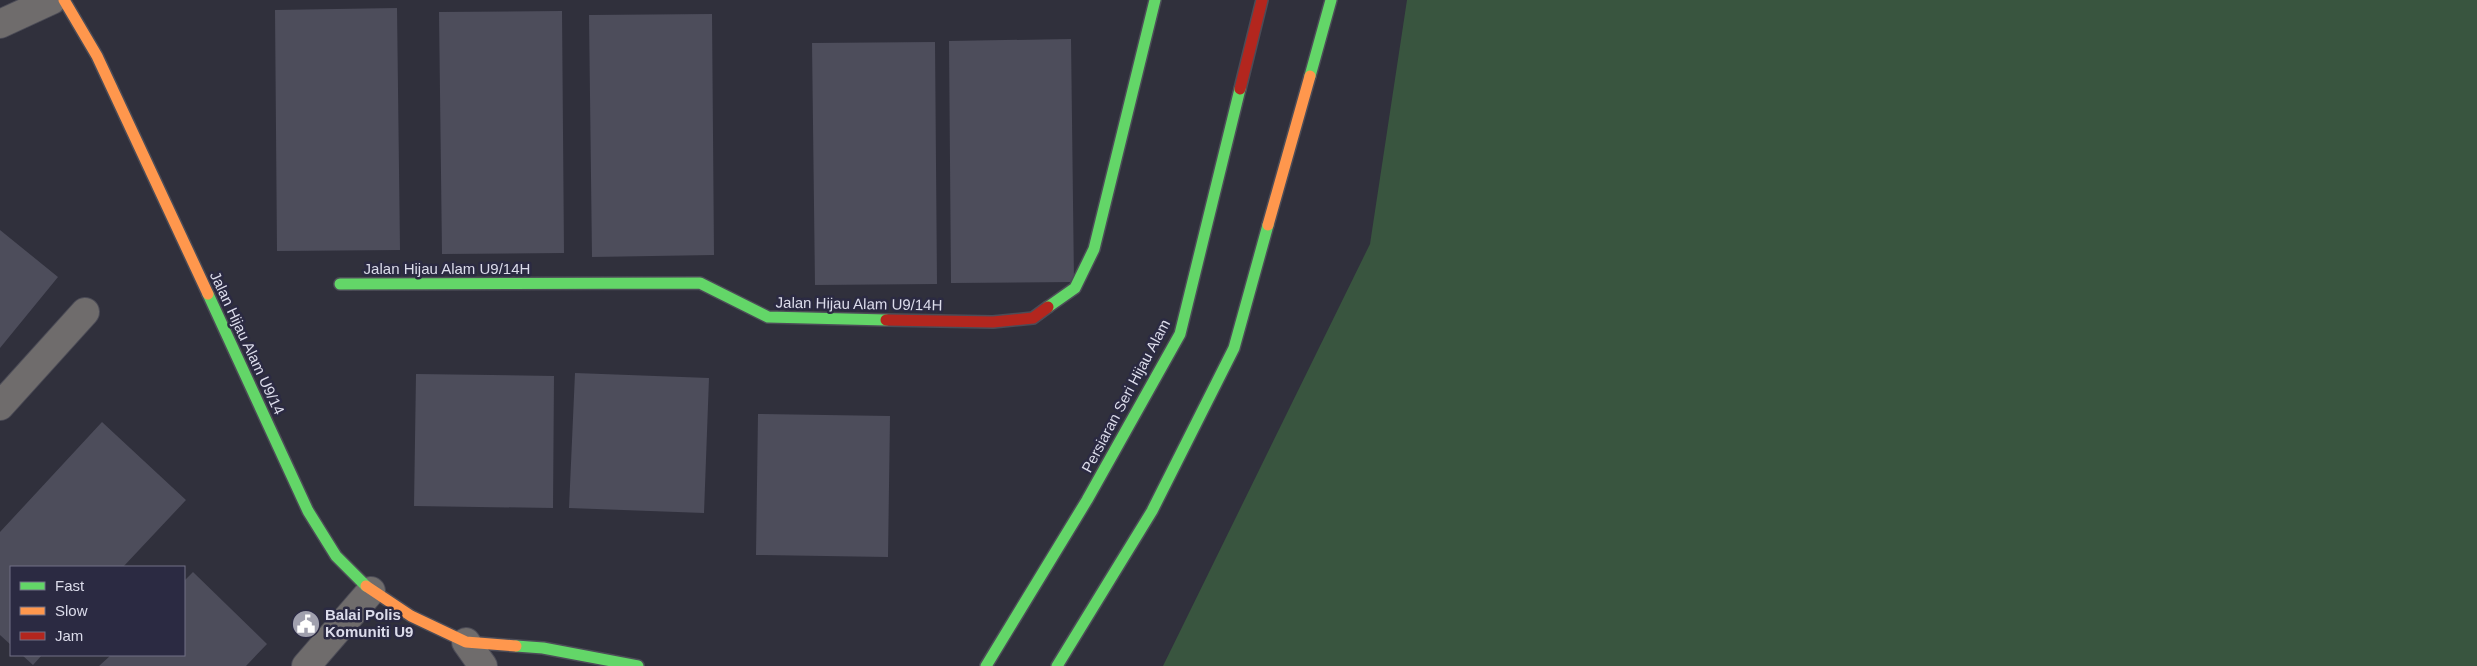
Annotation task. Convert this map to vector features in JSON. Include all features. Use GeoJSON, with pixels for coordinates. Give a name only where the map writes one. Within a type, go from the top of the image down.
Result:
{"type":"FeatureCollection","features":[{"type":"Feature","properties":{"kind":"street"},"geometry":{"type":"LineString","coordinates":[[0,24],[52,0]]}},
{"type":"Feature","properties":{"kind":"street","name":"Jalan Hijau Alam U9/14"},"geometry":{"type":"LineString","coordinates":[[64,0],[97,56],[308,510],[336,556],[370,591],[411,616],[466,642]]}},
{"type":"Feature","properties":{"kind":"street","name":"Jalan Hijau Alam U9/14H"},"geometry":{"type":"LineString","coordinates":[[340,284],[700,283],[768,317],[993,322],[1033,318],[1075,288],[1094,250],[1155,0]]}},
{"type":"Feature","properties":{"kind":"street","name":"Persiaran Seri Hijau Alam"},"geometry":{"type":"LineString","coordinates":[[986,666],[1087,500],[1180,334],[1262,0]]}},
{"type":"Feature","properties":{"kind":"street"},"geometry":{"type":"LineString","coordinates":[[1056,666],[1152,511],[1234,348],[1331,0]]}},
{"type":"Feature","properties":{"kind":"street"},"geometry":{"type":"LineString","coordinates":[[0,406],[85,312]]}},
{"type":"Feature","properties":{"kind":"street"},"geometry":{"type":"LineString","coordinates":[[306,666],[370,591]]}},
{"type":"Feature","properties":{"kind":"street"},"geometry":{"type":"LineString","coordinates":[[466,642],[483,666]]}},
{"type":"Feature","properties":{"kind":"street"},"geometry":{"type":"LineString","coordinates":[[466,642],[543,648],[638,666]]}},
{"type":"Feature","properties":{"kind":"green space"},"geometry":{"type":"Polygon","coordinates":[[[1407,0],[2477,0],[2477,666],[1163,666],[1370,244],[1407,0]]]}},
{"type":"Feature","properties":{"kind":"building"},"geometry":{"type":"Polygon","coordinates":[[[397,8],[400,250],[277,251],[275,10],[397,8]]]}},
{"type":"Feature","properties":{"kind":"building"},"geometry":{"type":"Polygon","coordinates":[[[562,11],[564,253],[442,254],[439,12],[562,11]]]}},
{"type":"Feature","properties":{"kind":"building"},"geometry":{"type":"Polygon","coordinates":[[[712,14],[714,255],[592,257],[589,15],[712,14]]]}},
{"type":"Feature","properties":{"kind":"building"},"geometry":{"type":"Polygon","coordinates":[[[1071,39],[1074,282],[951,283],[949,41],[1071,39]]]}},
{"type":"Feature","properties":{"kind":"building"},"geometry":{"type":"Polygon","coordinates":[[[935,42],[937,284],[815,285],[812,43],[935,42]]]}},
{"type":"Feature","properties":{"kind":"building"},"geometry":{"type":"Polygon","coordinates":[[[0,230],[58,277],[0,348],[0,230]]]}},
{"type":"Feature","properties":{"kind":"building"},"geometry":{"type":"Polygon","coordinates":[[[575,373],[709,378],[704,513],[569,508],[575,373]]]}},
{"type":"Feature","properties":{"kind":"building"},"geometry":{"type":"Polygon","coordinates":[[[416,374],[554,376],[553,508],[414,506],[416,374]]]}},
{"type":"Feature","properties":{"kind":"building"},"geometry":{"type":"Polygon","coordinates":[[[758,414],[890,416],[888,557],[756,555],[758,414]]]}},
{"type":"Feature","properties":{"kind":"building"},"geometry":{"type":"Polygon","coordinates":[[[102,422],[186,500],[124,566],[10,566],[10,644],[0,635],[0,532],[102,422]]]}},
{"type":"Feature","properties":{"kind":"building"},"geometry":{"type":"Polygon","coordinates":[[[193,572],[267,644],[246,666],[99,666],[110,656],[185,656],[185,580],[193,572]]]}},
{"type":"Feature","properties":{"kind":"building"},"geometry":{"type":"Polygon","coordinates":[[[23,656],[41,656],[33,665],[23,656]]]}},
{"type":"Feature","properties":{"kind":"traffic: fast"},"geometry":{"type":"LineString","coordinates":[[1048,307],[1075,288],[1094,249],[1155,0]]}},
{"type":"Feature","properties":{"kind":"traffic: fast"},"geometry":{"type":"LineString","coordinates":[[1310,76],[1331,0]]}},
{"type":"Feature","properties":{"kind":"traffic: fast"},"geometry":{"type":"LineString","coordinates":[[986,666],[1087,500],[1180,334],[1240,89]]}},
{"type":"Feature","properties":{"kind":"traffic: fast"},"geometry":{"type":"LineString","coordinates":[[1057,666],[1152,511],[1234,348],[1268,225]]}},
{"type":"Feature","properties":{"kind":"traffic: fast"},"geometry":{"type":"LineString","coordinates":[[340,284],[700,283],[768,317],[886,320]]}},
{"type":"Feature","properties":{"kind":"traffic: fast"},"geometry":{"type":"LineString","coordinates":[[208,294],[308,511],[336,556],[366,586]]}},
{"type":"Feature","properties":{"kind":"traffic: fast"},"geometry":{"type":"LineString","coordinates":[[516,646],[543,648],[638,666]]}},
{"type":"Feature","properties":{"kind":"traffic: slow"},"geometry":{"type":"LineString","coordinates":[[64,0],[97,56],[208,294]]}},
{"type":"Feature","properties":{"kind":"traffic: slow"},"geometry":{"type":"LineString","coordinates":[[1268,225],[1310,76]]}},
{"type":"Feature","properties":{"kind":"traffic: slow"},"geometry":{"type":"LineString","coordinates":[[366,586],[411,616],[466,642],[516,646]]}},
{"type":"Feature","properties":{"kind":"traffic: jam"},"geometry":{"type":"LineString","coordinates":[[1240,89],[1262,0]]}},
{"type":"Feature","properties":{"kind":"traffic: jam"},"geometry":{"type":"LineString","coordinates":[[886,320],[993,322],[1033,318],[1048,307]]}},
{"type":"Feature","properties":{"kind":"place","name":"Balai Polis Komuniti U9"},"geometry":{"type":"Point","coordinates":[306,624]}}]}
